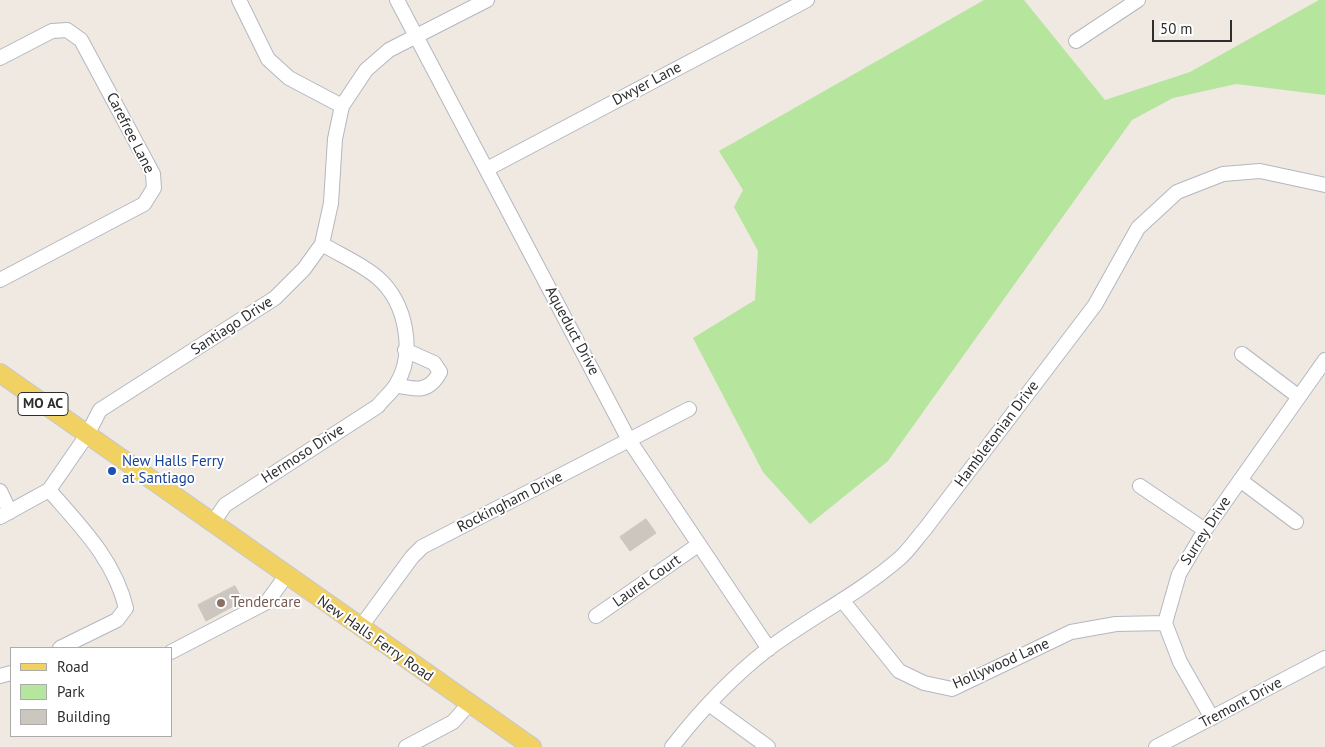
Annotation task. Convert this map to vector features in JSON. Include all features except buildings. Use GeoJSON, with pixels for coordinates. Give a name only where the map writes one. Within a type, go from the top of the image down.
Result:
{"type":"FeatureCollection","features":[{"type":"Feature","properties":{"kind":"main road","name":"New Halls Ferry Road"},"geometry":{"type":"LineString","coordinates":[[0,373],[212,524],[532,747]]}},
{"type":"Feature","properties":{"kind":"street"},"geometry":{"type":"LineString","coordinates":[[239,0],[268,59],[289,78],[342,106]]}},
{"type":"Feature","properties":{"kind":"street","name":"Aqueduct Drive"},"geometry":{"type":"LineString","coordinates":[[397,0],[629,440],[769,649]]}},
{"type":"Feature","properties":{"kind":"street","name":"Santiago Drive"},"geometry":{"type":"LineString","coordinates":[[0,491],[5,515],[49,490],[87,435],[100,410],[276,298],[304,269],[322,244],[331,203],[335,139],[342,106],[366,70],[389,50],[487,0]]}},
{"type":"Feature","properties":{"kind":"street","name":"Dwyer Lane"},"geometry":{"type":"LineString","coordinates":[[487,169],[807,0]]}},
{"type":"Feature","properties":{"kind":"street"},"geometry":{"type":"LineString","coordinates":[[1076,41],[1133,1]]}},
{"type":"Feature","properties":{"kind":"street","name":"Carefree Lane"},"geometry":{"type":"LineString","coordinates":[[0,58],[52,31],[67,30],[81,40],[152,174],[154,188],[144,204],[0,280]]}},
{"type":"Feature","properties":{"kind":"street","name":"Hambletonian Drive"},"geometry":{"type":"LineString","coordinates":[[672,747],[739,673],[769,649],[842,600],[901,557],[925,529],[1095,305],[1138,228],[1176,192],[1223,174],[1260,171],[1325,185]]}},
{"type":"Feature","properties":{"kind":"street","name":"Hermoso Drive"},"geometry":{"type":"LineString","coordinates":[[212,524],[225,505],[378,406],[396,385],[404,364],[406,338],[400,310],[390,291],[378,278],[322,244]]}},
{"type":"Feature","properties":{"kind":"street"},"geometry":{"type":"LineString","coordinates":[[396,385],[414,389],[424,388],[434,384],[440,372],[434,363],[405,350]]}},
{"type":"Feature","properties":{"kind":"street"},"geometry":{"type":"LineString","coordinates":[[1242,354],[1299,397]]}},
{"type":"Feature","properties":{"kind":"street","name":"Surrey Drive"},"geometry":{"type":"LineString","coordinates":[[1165,623],[1179,574],[1205,530],[1325,360]]}},
{"type":"Feature","properties":{"kind":"street","name":"Rockingham Drive"},"geometry":{"type":"LineString","coordinates":[[360,628],[412,557],[422,547],[689,408]]}},
{"type":"Feature","properties":{"kind":"street"},"geometry":{"type":"LineString","coordinates":[[1240,480],[1296,522]]}},
{"type":"Feature","properties":{"kind":"street"},"geometry":{"type":"LineString","coordinates":[[1140,486],[1205,530]]}},
{"type":"Feature","properties":{"kind":"street"},"geometry":{"type":"LineString","coordinates":[[49,490],[104,554],[122,594],[126,608],[116,620],[62,647]]}},
{"type":"Feature","properties":{"kind":"street","name":"Laurel Court"},"geometry":{"type":"LineString","coordinates":[[596,616],[698,545]]}},
{"type":"Feature","properties":{"kind":"street"},"geometry":{"type":"LineString","coordinates":[[172,651],[267,602],[286,576]]}},
{"type":"Feature","properties":{"kind":"street","name":"Hollywood Lane"},"geometry":{"type":"LineString","coordinates":[[842,600],[899,671],[924,684],[952,689],[1071,632],[1116,624],[1165,623]]}},
{"type":"Feature","properties":{"kind":"street"},"geometry":{"type":"LineString","coordinates":[[1165,623],[1180,662],[1212,718]]}},
{"type":"Feature","properties":{"kind":"street","name":"Tremont Drive"},"geometry":{"type":"LineString","coordinates":[[1156,747],[1325,658]]}},
{"type":"Feature","properties":{"kind":"street"},"geometry":{"type":"LineString","coordinates":[[406,747],[452,722],[469,704]]}},
{"type":"Feature","properties":{"kind":"street"},"geometry":{"type":"LineString","coordinates":[[709,704],[768,747]]}},
{"type":"Feature","properties":{"kind":"green space"},"geometry":{"type":"Polygon","coordinates":[[[984,0],[1024,0],[1105,100],[1190,72],[1319,0],[1325,0],[1325,95],[1236,84],[1173,98],[1132,120],[888,461],[810,524],[763,472],[693,338],[755,300],[758,251],[734,207],[743,190],[719,151],[984,0]]]}},
{"type":"Feature","properties":{"kind":"place","name":"New Halls Ferry at Santiago"},"geometry":{"type":"Point","coordinates":[112,471]}},
{"type":"Feature","properties":{"kind":"place","name":"Tendercare"},"geometry":{"type":"Point","coordinates":[221,603]}}]}
